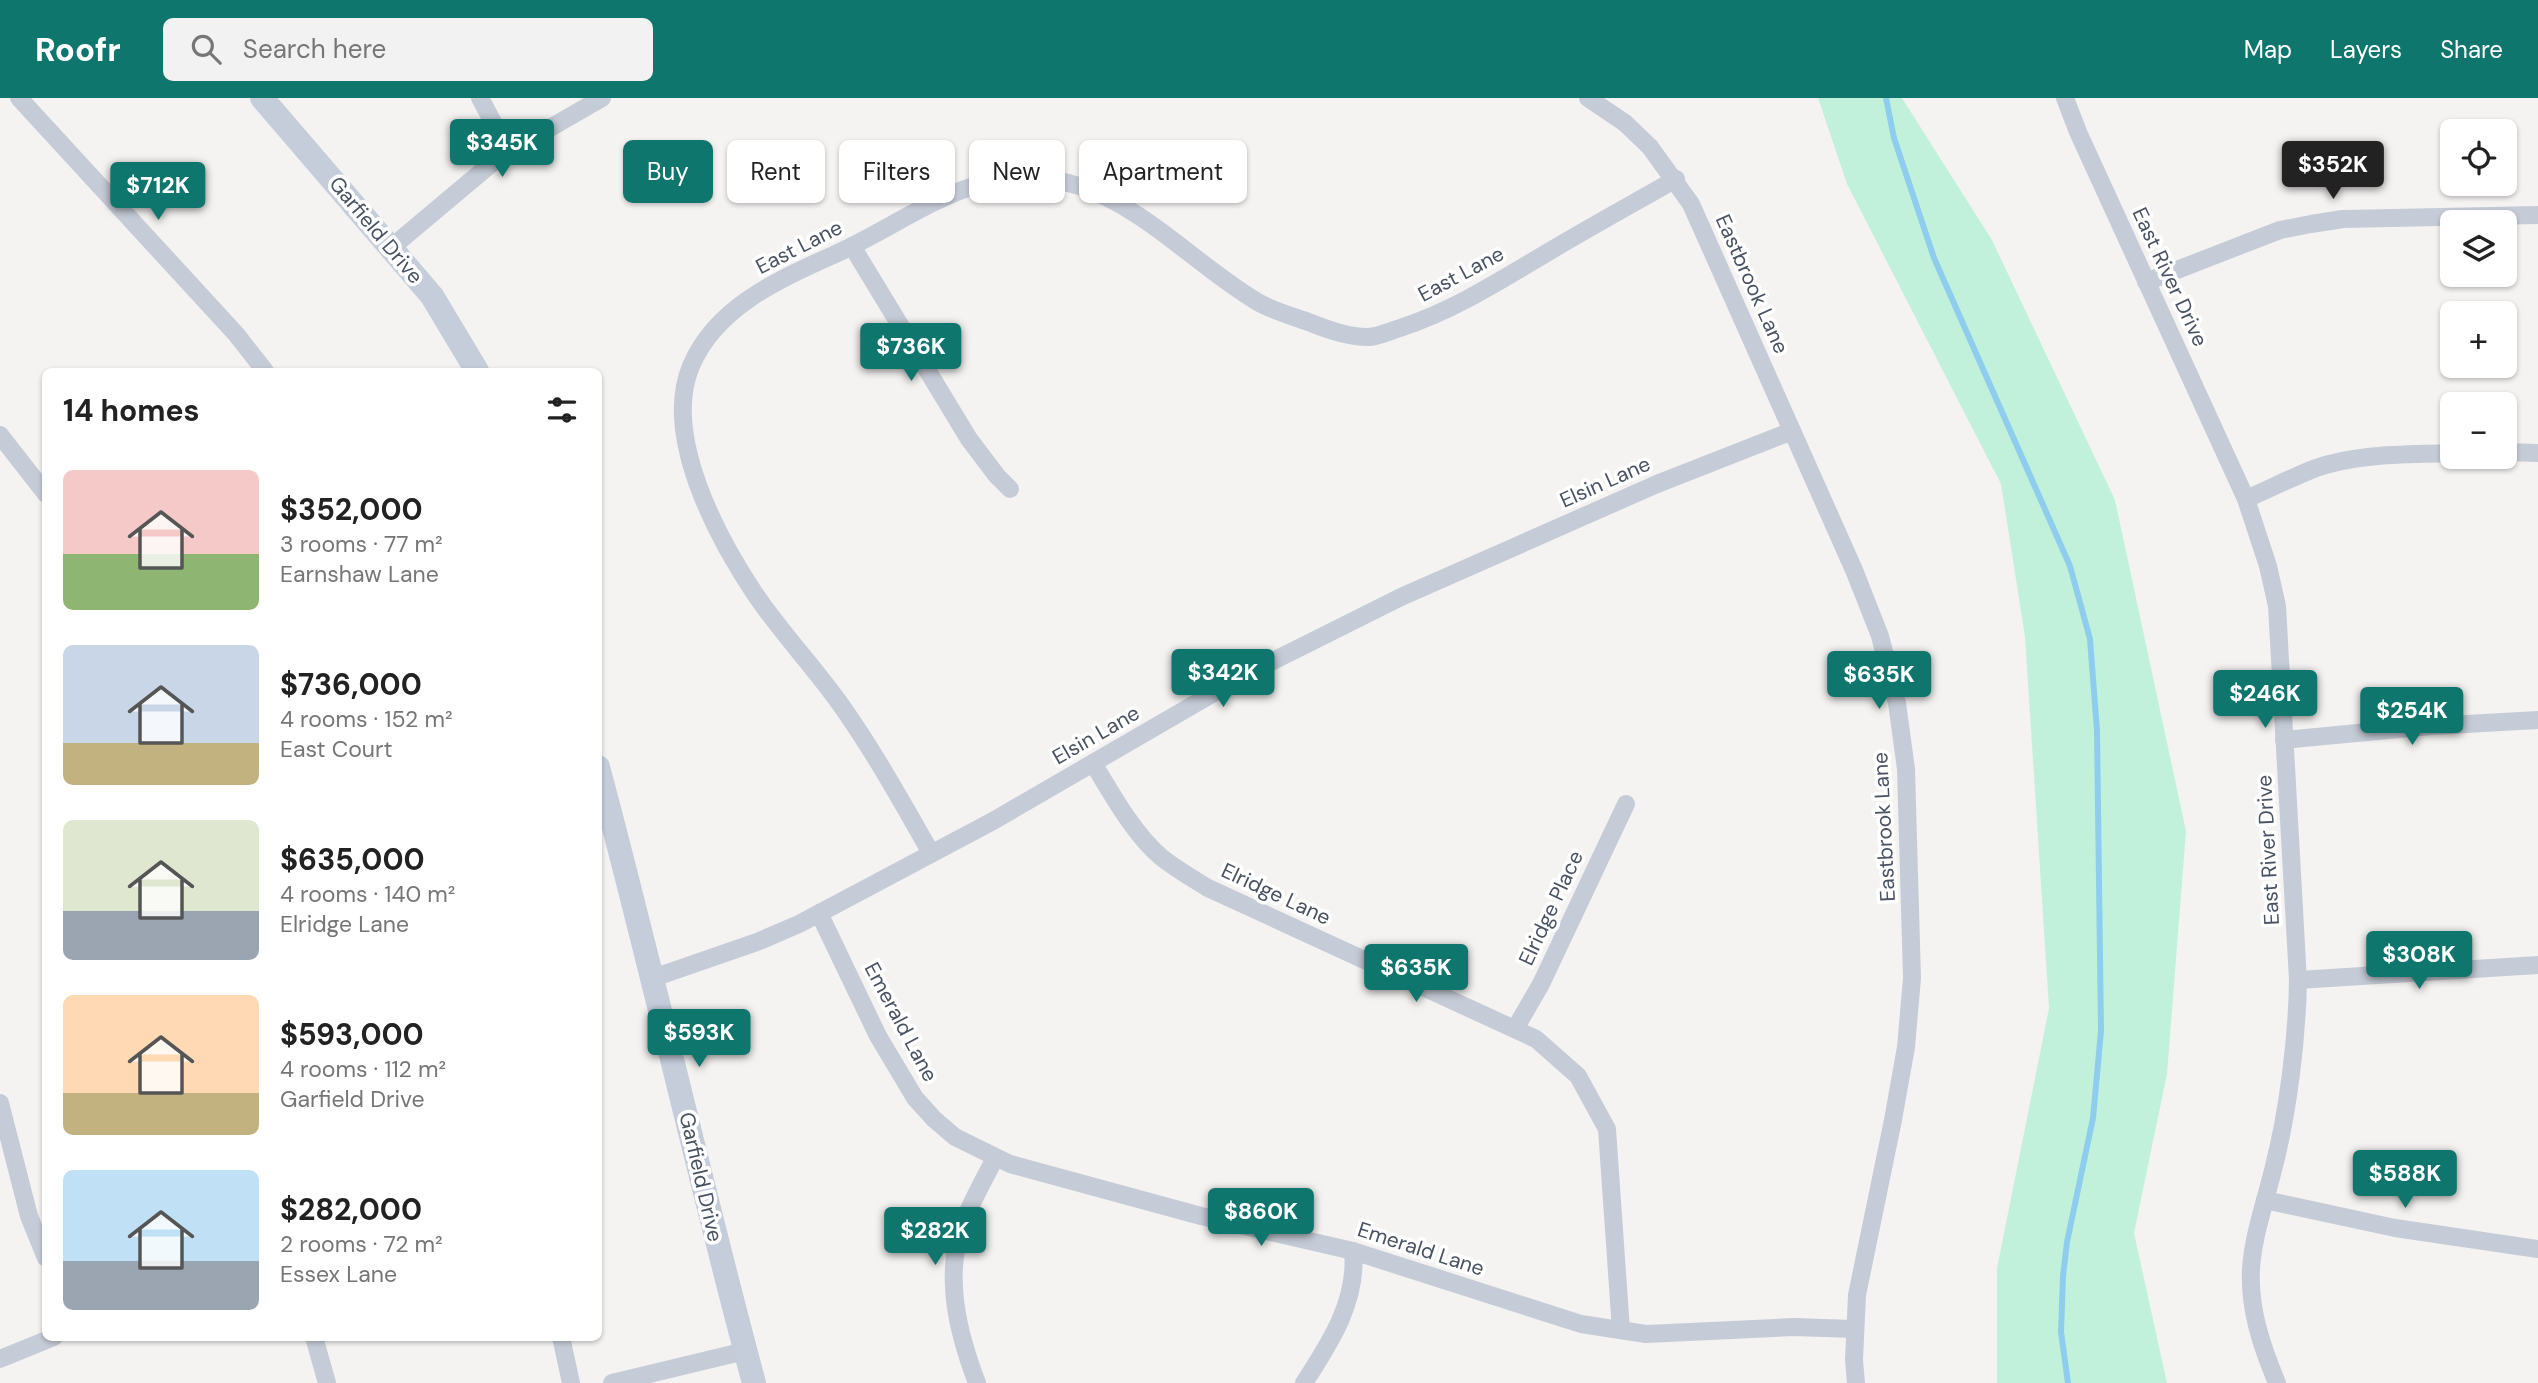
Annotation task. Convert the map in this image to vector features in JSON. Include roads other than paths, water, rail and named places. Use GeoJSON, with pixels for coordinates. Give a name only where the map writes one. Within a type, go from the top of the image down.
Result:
{"type":"FeatureCollection","features":[{"type":"Feature","properties":{"kind":"street"},"geometry":{"type":"LineString","coordinates":[[19,98],[236,334],[263,368]]}},
{"type":"Feature","properties":{"kind":"street","name":"Garfield Drive"},"geometry":{"type":"LineString","coordinates":[[262,98],[432,296],[475,368]]}},
{"type":"Feature","properties":{"kind":"street"},"geometry":{"type":"LineString","coordinates":[[480,98],[509,152]]}},
{"type":"Feature","properties":{"kind":"street"},"geometry":{"type":"LineString","coordinates":[[392,247],[450,195],[509,152],[602,98]]}},
{"type":"Feature","properties":{"kind":"street","name":"East River Drive"},"geometry":{"type":"LineString","coordinates":[[2065,98],[2246,499],[2269,566],[2277,606],[2298,980],[2298,1025],[2274,1168],[2254,1242],[2251,1271],[2258,1336],[2277,1383]]}},
{"type":"Feature","properties":{"kind":"street","name":"Eastbrook Lane"},"geometry":{"type":"LineString","coordinates":[[1593,99],[1625,122],[1650,147],[1676,179],[1707,236],[1854,570],[1880,636],[1897,702],[1906,769],[1912,965],[1910,1012],[1893,1120],[1862,1261],[1854,1329],[1856,1383]]}},
{"type":"Feature","properties":{"kind":"street","name":"East Lane"},"geometry":{"type":"LineString","coordinates":[[931,853],[877,759],[843,708],[776,623],[736,564],[694,474],[685,447],[683,393],[690,367],[702,345],[720,322],[765,288],[975,183],[1020,177],[1057,182],[1101,195],[1126,208],[1258,303],[1337,333],[1370,337],[1446,312],[1676,179]]}},
{"type":"Feature","properties":{"kind":"street"},"geometry":{"type":"LineString","coordinates":[[2146,282],[2280,230],[2311,224],[2343,219],[2538,215]]}},
{"type":"Feature","properties":{"kind":"street"},"geometry":{"type":"LineString","coordinates":[[852,246],[969,439],[1010,489]]}},
{"type":"Feature","properties":{"kind":"street","name":"Elsin Lane"},"geometry":{"type":"LineString","coordinates":[[653,978],[757,942],[819,913],[993,821],[1273,659],[1401,597],[1657,484],[1792,430]]}},
{"type":"Feature","properties":{"kind":"street"},"geometry":{"type":"LineString","coordinates":[[0,435],[42,489]]}},
{"type":"Feature","properties":{"kind":"street"},"geometry":{"type":"LineString","coordinates":[[2517,452],[2538,453]]}},
{"type":"Feature","properties":{"kind":"street"},"geometry":{"type":"LineString","coordinates":[[2246,499],[2316,469],[2340,462],[2393,454],[2440,453]]}},
{"type":"Feature","properties":{"kind":"street"},"geometry":{"type":"LineString","coordinates":[[2284,740],[2431,726],[2538,720]]}},
{"type":"Feature","properties":{"kind":"street","name":"Elridge Lane"},"geometry":{"type":"LineString","coordinates":[[1093,763],[1135,826],[1159,855],[1181,871],[1208,888],[1536,1039],[1578,1076],[1606,1129],[1621,1330]]}},
{"type":"Feature","properties":{"kind":"street","name":"Garfield Drive"},"geometry":{"type":"LineString","coordinates":[[602,782],[754,1383]]}},
{"type":"Feature","properties":{"kind":"street","name":"Elridge Place"},"geometry":{"type":"LineString","coordinates":[[1515,1029],[1541,984],[1626,804]]}},
{"type":"Feature","properties":{"kind":"street","name":"Emerald Lane"},"geometry":{"type":"LineString","coordinates":[[819,913],[878,1036],[915,1098],[934,1119],[956,1137],[995,1158],[1041,1174],[1074,1180],[1201,1216],[1353,1251],[1581,1324],[1646,1334],[1794,1327],[1854,1329]]}},
{"type":"Feature","properties":{"kind":"street"},"geometry":{"type":"LineString","coordinates":[[2298,980],[2538,965]]}},
{"type":"Feature","properties":{"kind":"street"},"geometry":{"type":"LineString","coordinates":[[0,1103],[29,1216],[42,1248]]}},
{"type":"Feature","properties":{"kind":"street"},"geometry":{"type":"LineString","coordinates":[[977,1383],[959,1331],[954,1274],[962,1227],[995,1158]]}},
{"type":"Feature","properties":{"kind":"street"},"geometry":{"type":"LineString","coordinates":[[2265,1200],[2395,1228],[2538,1249]]}},
{"type":"Feature","properties":{"kind":"street"},"geometry":{"type":"LineString","coordinates":[[1304,1383],[1328,1346],[1349,1301],[1355,1270],[1353,1251]]}},
{"type":"Feature","properties":{"kind":"street"},"geometry":{"type":"LineString","coordinates":[[0,1359],[44,1341]]}},
{"type":"Feature","properties":{"kind":"street"},"geometry":{"type":"LineString","coordinates":[[315,1341],[327,1383]]}},
{"type":"Feature","properties":{"kind":"street"},"geometry":{"type":"LineString","coordinates":[[562,1341],[571,1383]]}},
{"type":"Feature","properties":{"kind":"street"},"geometry":{"type":"LineString","coordinates":[[612,1383],[745,1352]]}},
{"type":"Feature","properties":{"kind":"waterway"},"geometry":{"type":"LineString","coordinates":[[1886,98],[1894,138],[1934,258],[2070,566],[2090,639],[2097,731],[2101,1031],[2093,1118],[2067,1242],[2063,1276],[2061,1332],[2068,1383]]}}]}
